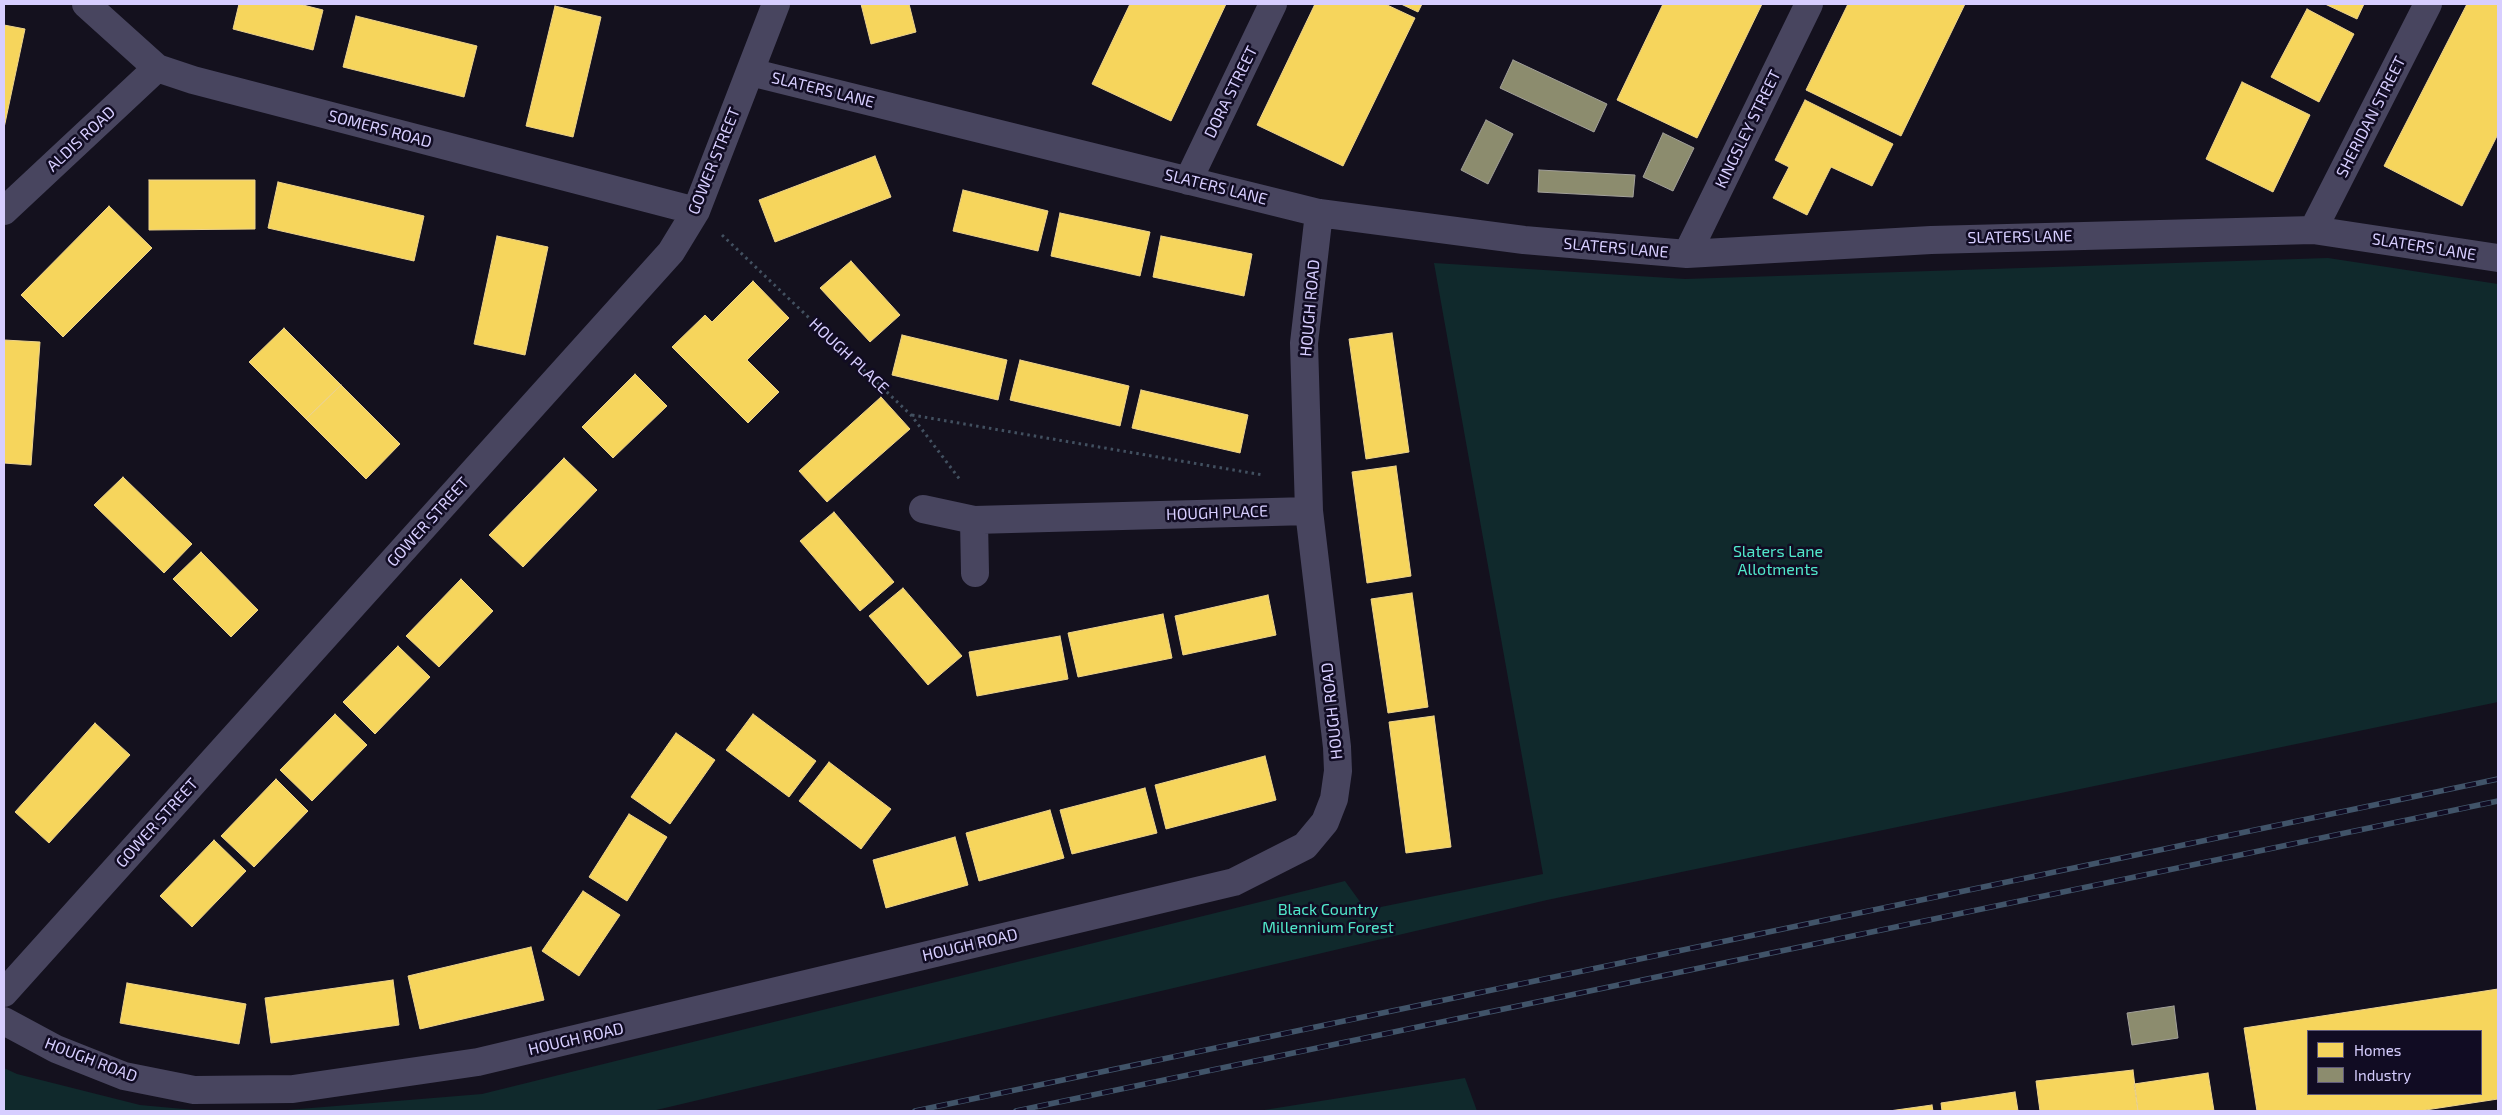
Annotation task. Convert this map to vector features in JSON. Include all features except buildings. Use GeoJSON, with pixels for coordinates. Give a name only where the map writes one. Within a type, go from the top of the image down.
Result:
{"type":"FeatureCollection","features":[{"type":"Feature","properties":{"kind":"street","name":"SOMERS ROAD"},"geometry":{"type":"LineString","coordinates":[[86,4],[157,68],[193,80],[696,211]]}},
{"type":"Feature","properties":{"kind":"street","name":"GOWER STREET"},"geometry":{"type":"LineString","coordinates":[[4,993],[671,252],[696,211],[776,4]]}},
{"type":"Feature","properties":{"kind":"street","name":"DORA STREET"},"geometry":{"type":"LineString","coordinates":[[1188,180],[1273,4]]}},
{"type":"Feature","properties":{"kind":"street","name":"KINGSLEY STREET"},"geometry":{"type":"LineString","coordinates":[[1687,254],[1809,4]]}},
{"type":"Feature","properties":{"kind":"street","name":"SHERIDAN STREET"},"geometry":{"type":"LineString","coordinates":[[2313,230],[2428,4]]}},
{"type":"Feature","properties":{"kind":"street","name":"ALDIS ROAD"},"geometry":{"type":"LineString","coordinates":[[4,211],[157,68]]}},
{"type":"Feature","properties":{"kind":"street","name":"SLATERS LANE"},"geometry":{"type":"LineString","coordinates":[[750,72],[1319,213],[1524,240],[1687,254],[1931,240],[2313,230],[2498,258]]}},
{"type":"Feature","properties":{"kind":"street","name":"HOUGH ROAD"},"geometry":{"type":"LineString","coordinates":[[4,1022],[56,1049],[124,1076],[194,1090],[293,1089],[478,1062],[1234,882],[1305,846],[1325,822],[1334,799],[1338,771],[1337,747],[1309,511],[1308,483],[1304,343],[1319,213]]}},
{"type":"Feature","properties":{"kind":"street","name":"HOUGH PLACE"},"geometry":{"type":"LineString","coordinates":[[923,509],[974,520],[1309,511]]}},
{"type":"Feature","properties":{"kind":"street"},"geometry":{"type":"LineString","coordinates":[[974,520],[975,573]]}},
{"type":"Feature","properties":{"kind":"path","name":"HOUGH PLACE"},"geometry":{"type":"LineString","coordinates":[[696,211],[911,415],[961,480],[974,520]]}},
{"type":"Feature","properties":{"kind":"path"},"geometry":{"type":"LineString","coordinates":[[911,415],[1308,483]]}},
{"type":"Feature","properties":{"kind":"green space","name":"Slaters Lane Allotments"},"geometry":{"type":"Polygon","coordinates":[[[2328,258],[2498,284],[2498,702],[1547,900],[652,1111],[275,1111],[482,1094],[1345,881],[1366,910],[1543,874],[1434,263],[1685,279],[2328,258]]]}},
{"type":"Feature","properties":{"kind":"green space"},"geometry":{"type":"Polygon","coordinates":[[[4,1068],[17,1074],[140,1105],[205,1111],[4,1111],[4,1068]]]}},
{"type":"Feature","properties":{"kind":"green space"},"geometry":{"type":"Polygon","coordinates":[[[1465,1078],[1477,1111],[1258,1111],[1465,1078]]]}},
{"type":"Feature","properties":{"kind":"railway"},"geometry":{"type":"LineString","coordinates":[[915,1111],[2498,779]]}},
{"type":"Feature","properties":{"kind":"railway"},"geometry":{"type":"LineString","coordinates":[[1016,1111],[2498,801]]}},
{"type":"Feature","properties":{"kind":"park label","name":"Black Country Millennium Forest"},"geometry":{"type":"Point","coordinates":[1328,919]}}]}
